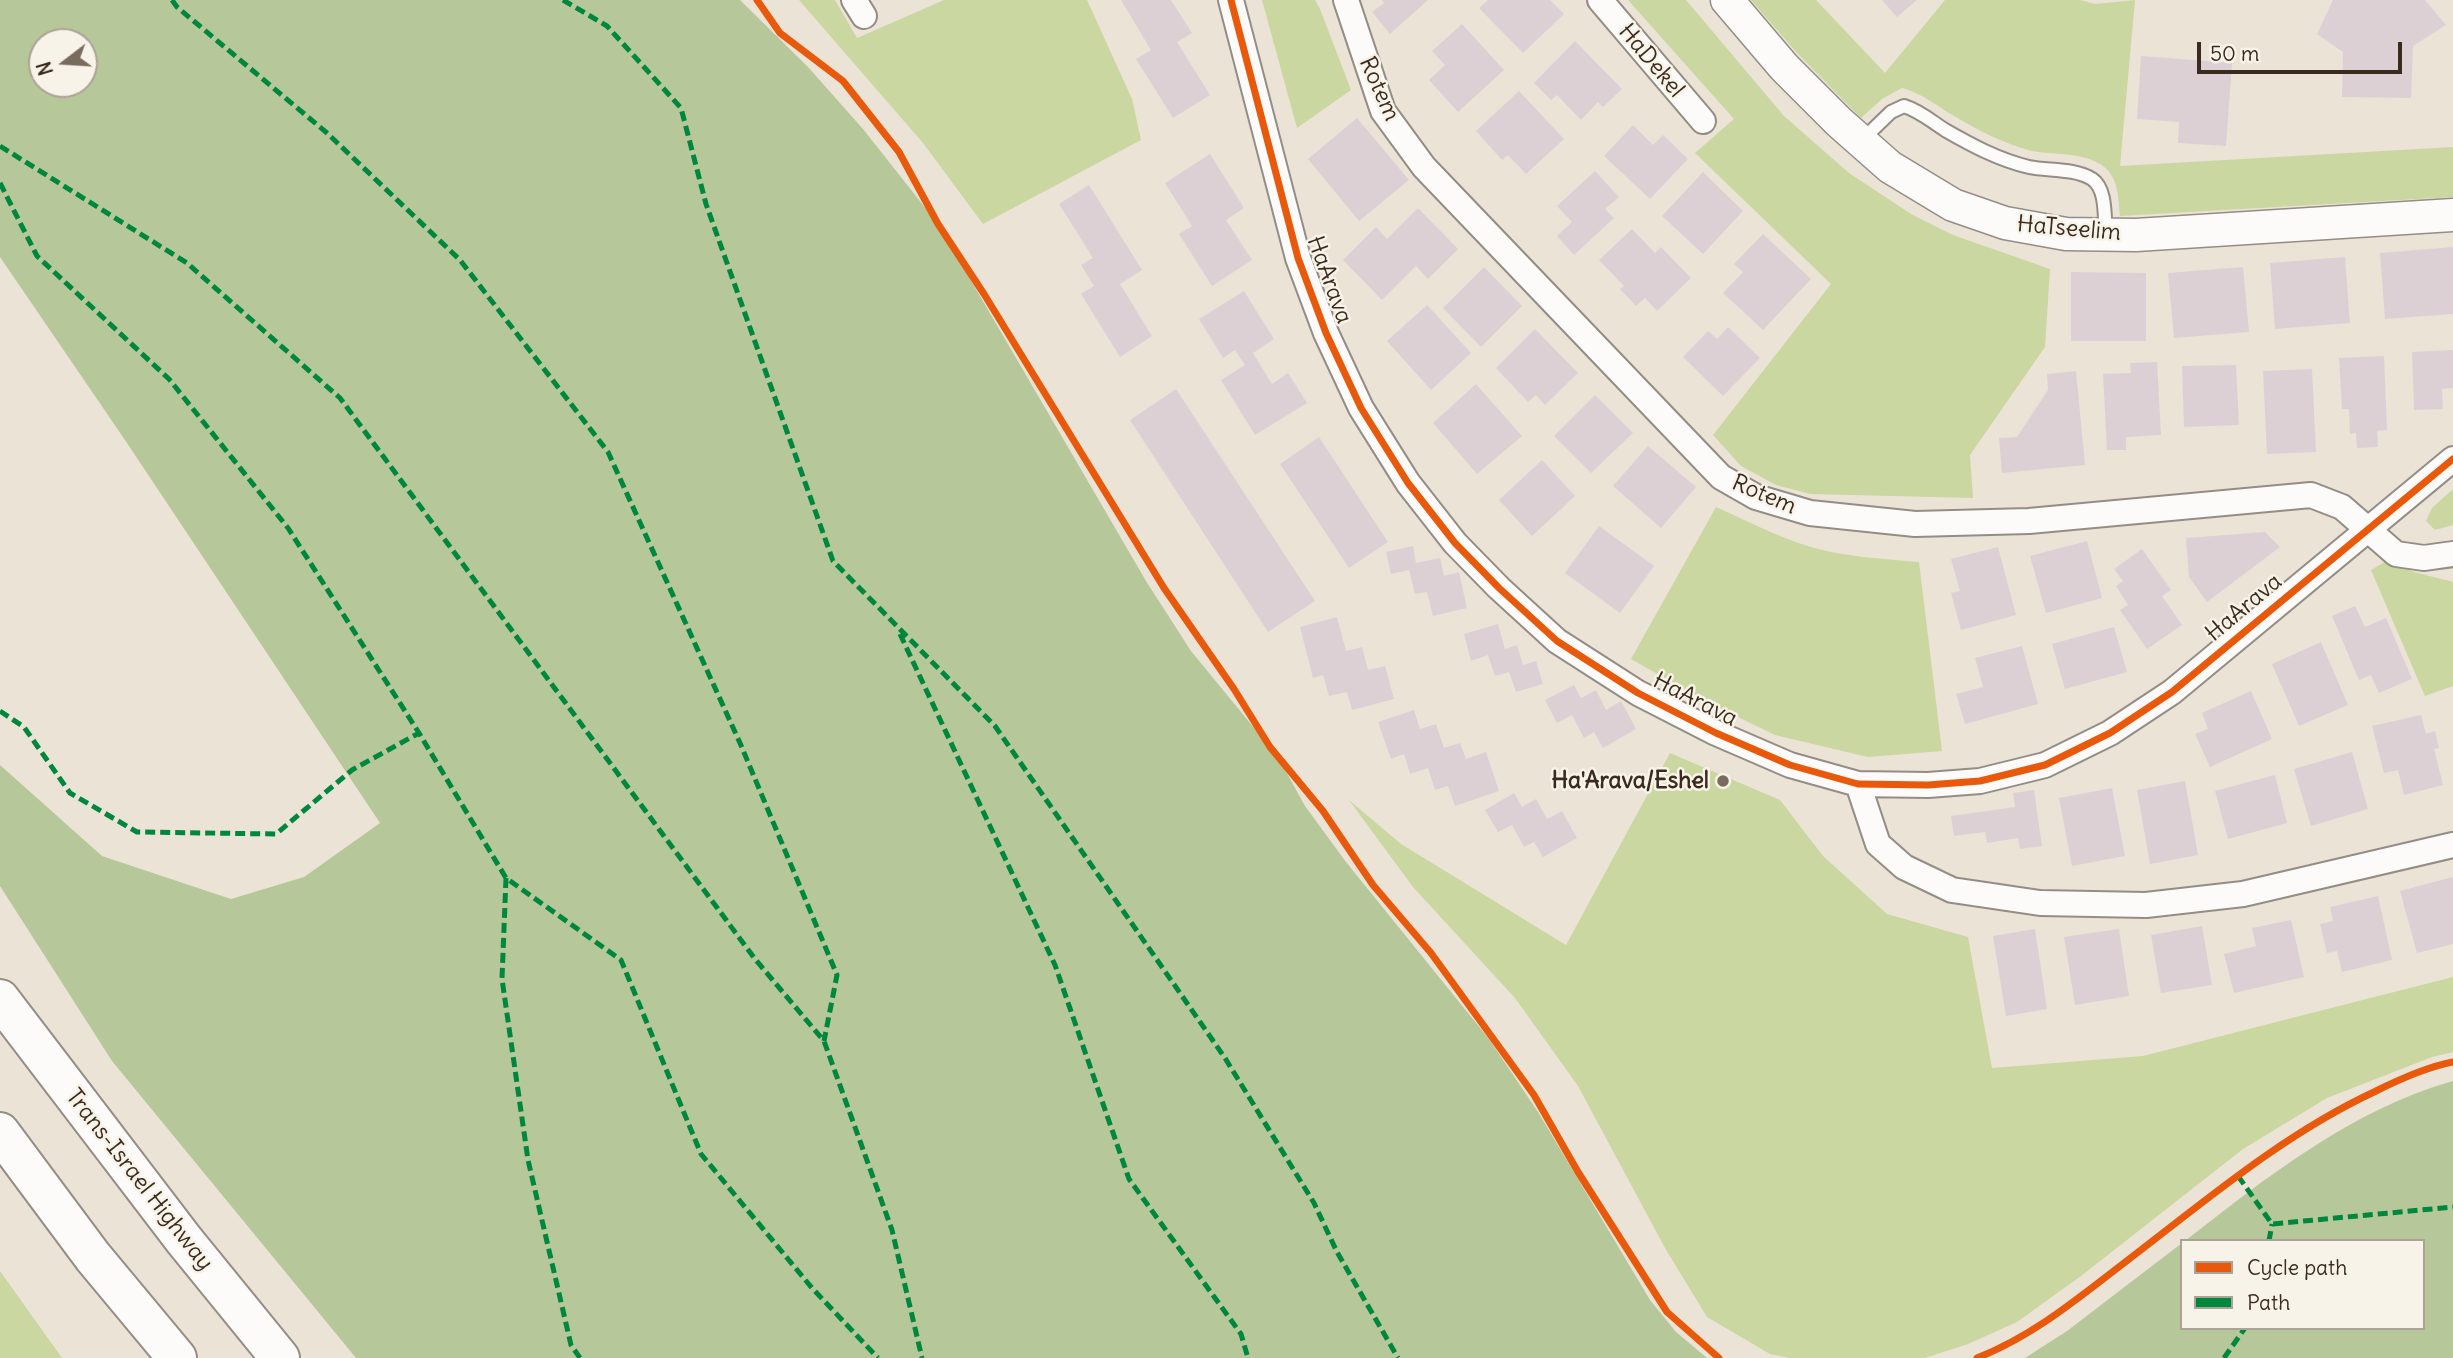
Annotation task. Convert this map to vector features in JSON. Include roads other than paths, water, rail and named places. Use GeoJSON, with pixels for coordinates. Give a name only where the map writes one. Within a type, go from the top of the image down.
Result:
{"type":"FeatureCollection","features":[{"type":"Feature","properties":{"kind":"highway","name":"Trans-Israel Highway"},"geometry":{"type":"LineString","coordinates":[[0,999],[184,1240],[280,1358]]}},
{"type":"Feature","properties":{"kind":"highway"},"geometry":{"type":"LineString","coordinates":[[0,1132],[93,1257],[177,1358]]}},
{"type":"Feature","properties":{"kind":"street","name":"HaArava"},"geometry":{"type":"LineString","coordinates":[[1231,0],[1298,258],[1326,333],[1361,408],[1408,483],[1455,543],[1557,641],[1638,693],[1716,733],[1790,765],[1858,784],[1928,785],[1980,781],[2045,765],[2099,739],[2172,692],[2453,459]]}},
{"type":"Feature","properties":{"kind":"street","name":"Rotem"},"geometry":{"type":"LineString","coordinates":[[1346,0],[1383,111],[1424,167],[1721,477],[1756,497],[1810,513],[1915,524],[2029,521],[2311,495],[2342,508],[2396,554],[2424,558],[2453,554]]}},
{"type":"Feature","properties":{"kind":"street","name":"HaDekel"},"geometry":{"type":"LineString","coordinates":[[1600,0],[1703,121]]}},
{"type":"Feature","properties":{"kind":"street","name":"HaTseelim"},"geometry":{"type":"LineString","coordinates":[[1727,0],[1784,67],[1890,167],[1953,205],[2005,223],[2066,234],[2136,235],[2453,215]]}},
{"type":"Feature","properties":{"kind":"street"},"geometry":{"type":"LineString","coordinates":[[1858,784],[1878,844],[1904,867],[1952,890],[2040,903],[2146,905],[2243,894],[2453,845]]}},
{"type":"Feature","properties":{"kind":"lane"},"geometry":{"type":"LineString","coordinates":[[1861,141],[1891,112],[1904,106],[1918,111],[1943,129],[1984,151],[2028,166],[2091,178],[2101,188],[2106,234]]}},
{"type":"Feature","properties":{"kind":"place","name":"Ha'Arava/Eshel"},"geometry":{"type":"Point","coordinates":[1723,781]}}]}
